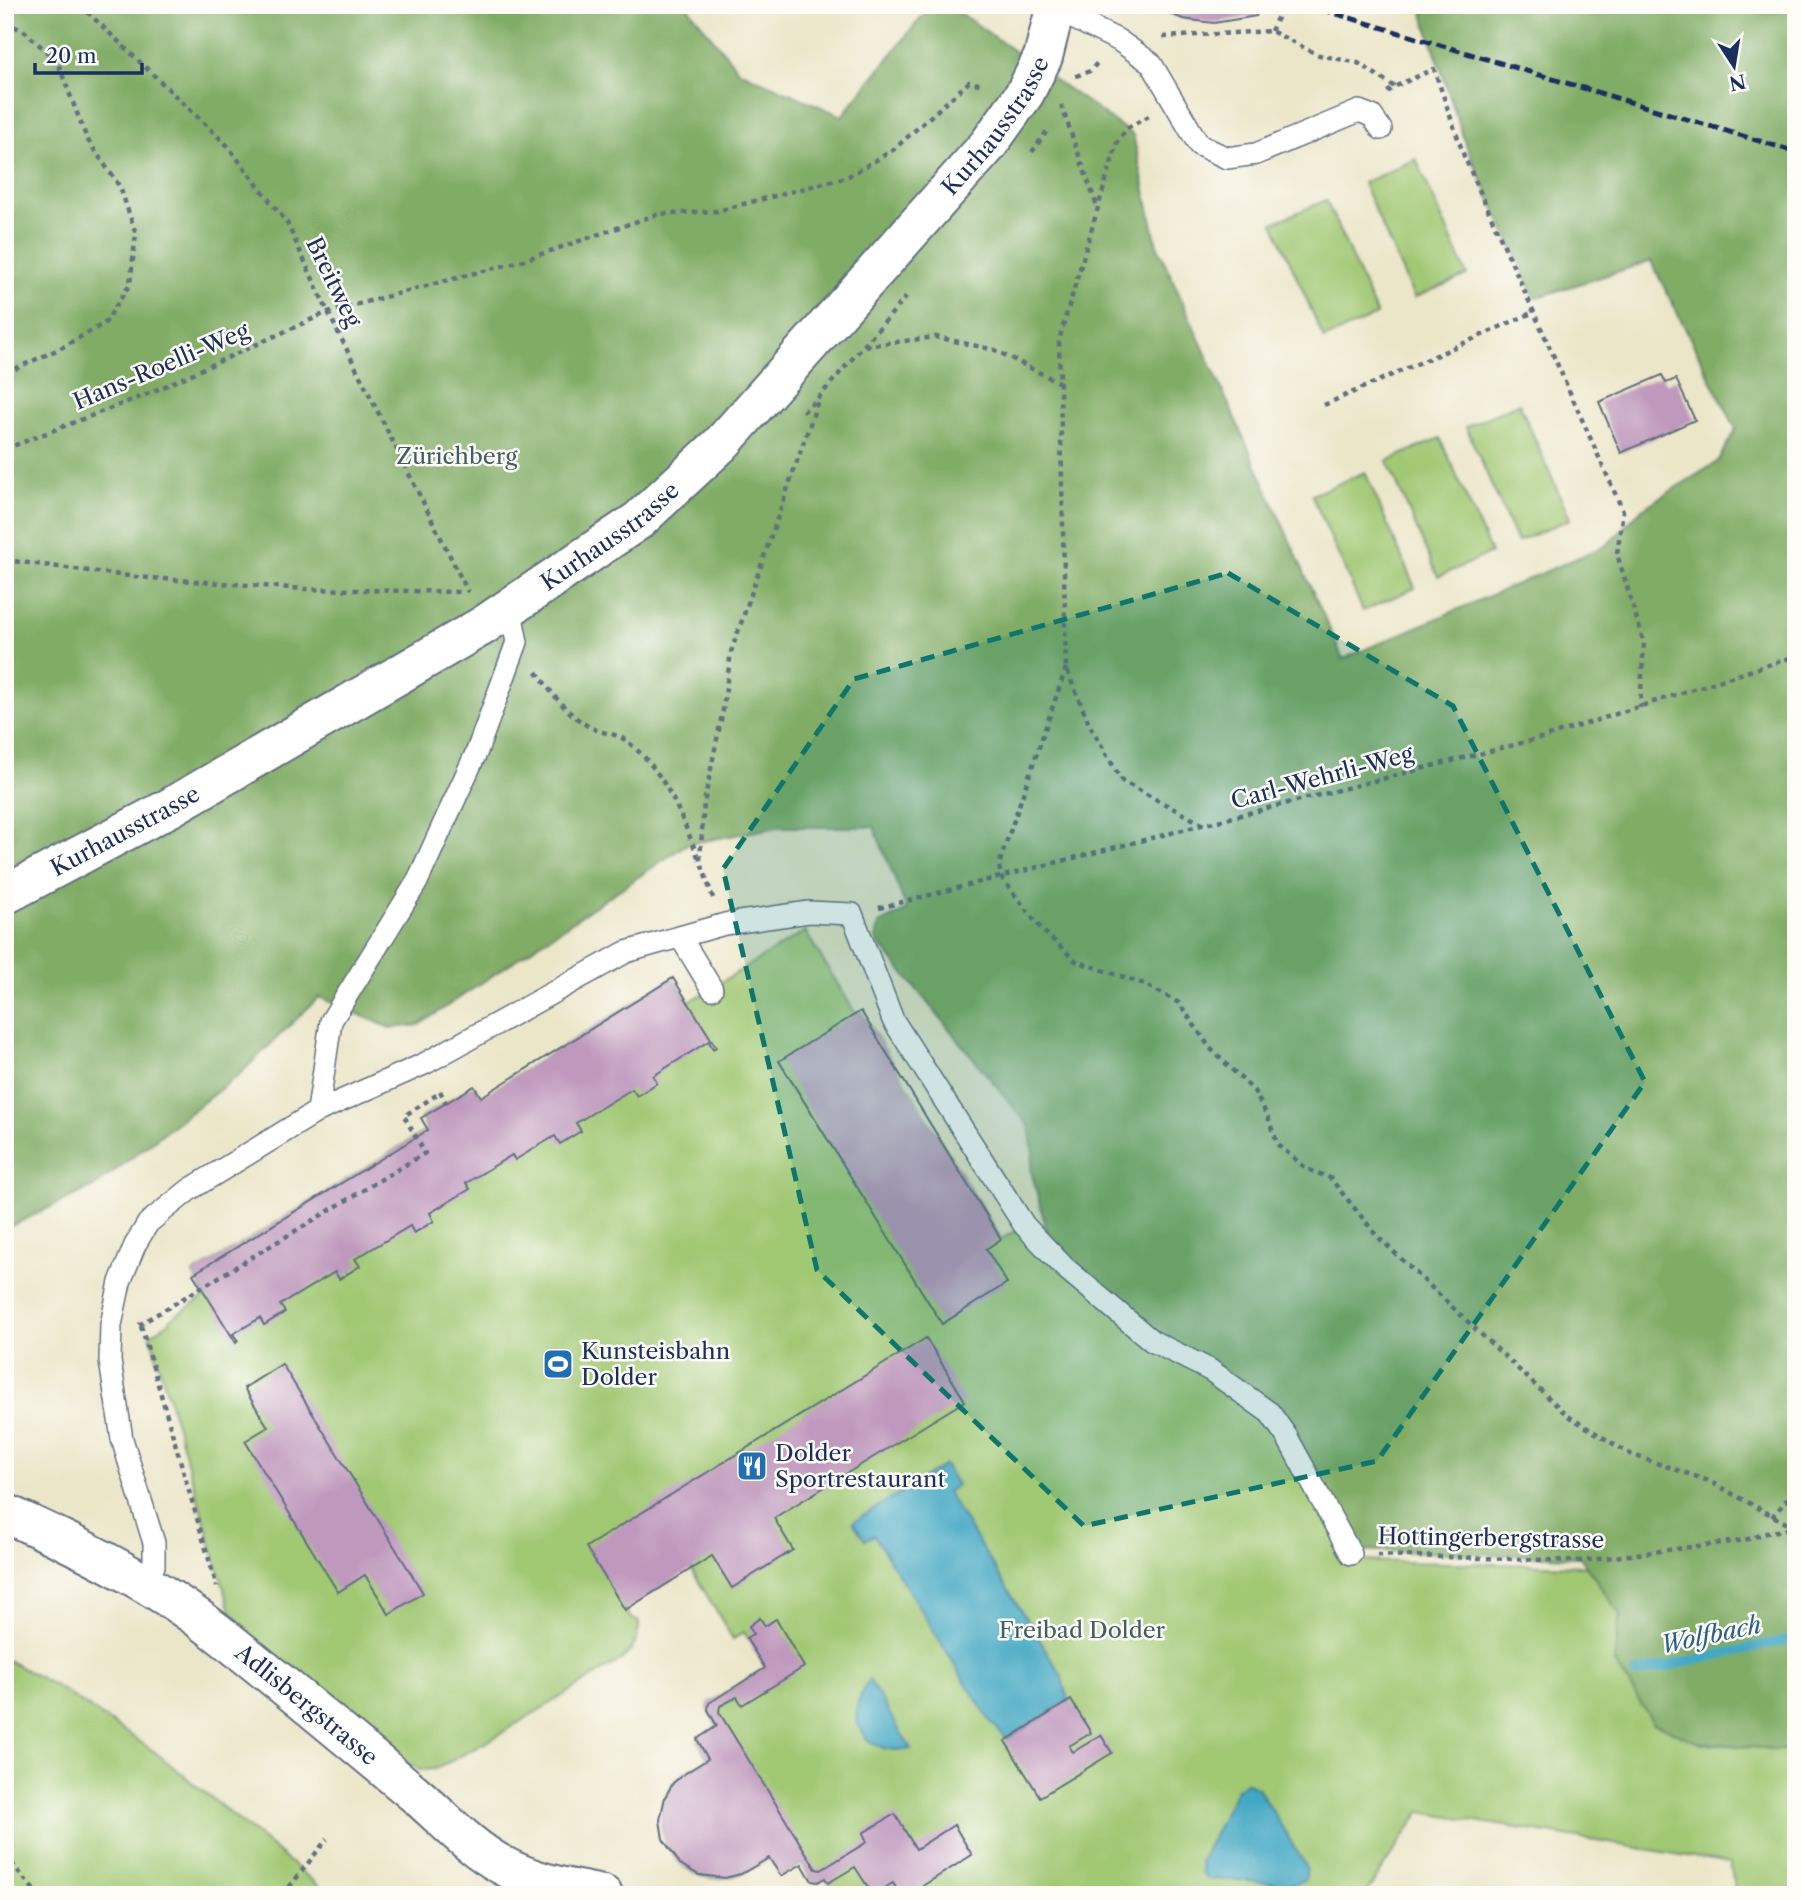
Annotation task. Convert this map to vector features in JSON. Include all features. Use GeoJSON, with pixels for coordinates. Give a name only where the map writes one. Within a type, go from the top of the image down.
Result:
{"type":"FeatureCollection","features":[{"type":"Feature","properties":{"kind":"street","name":"Kurhausstrasse"},"geometry":{"type":"LineString","coordinates":[[5,895],[171,807],[495,616],[639,520],[721,444],[988,145],[1025,93],[1043,57],[1056,8]]}},
{"type":"Feature","properties":{"kind":"street","name":"Adlisbergstrasse"},"geometry":{"type":"LineString","coordinates":[[5,1513],[69,1542],[145,1584],[216,1631],[417,1796],[476,1848],[501,1865],[539,1882],[603,1895]]}},
{"type":"Feature","properties":{"kind":"lane"},"geometry":{"type":"LineString","coordinates":[[1056,8],[1118,40],[1151,63],[1199,145],[1227,158],[1256,154],[1359,111],[1372,116],[1381,129]]}},
{"type":"Feature","properties":{"kind":"lane"},"geometry":{"type":"LineString","coordinates":[[318,1111],[331,1021],[417,882],[477,751],[495,616]]}},
{"type":"Feature","properties":{"kind":"lane"},"geometry":{"type":"LineString","coordinates":[[145,1584],[154,1566],[154,1543],[122,1439],[110,1361],[111,1325],[120,1282],[135,1245],[148,1223],[189,1190],[318,1111],[424,1064],[626,951],[725,924],[808,912],[852,915],[893,1020],[1024,1225],[1064,1267],[1152,1341],[1210,1370],[1270,1413],[1287,1437],[1351,1554]]}},
{"type":"Feature","properties":{"kind":"lane"},"geometry":{"type":"LineString","coordinates":[[681,938],[712,989]]}},
{"type":"Feature","properties":{"kind":"path","name":"Breitweg"},"geometry":{"type":"LineString","coordinates":[[80,5],[226,144],[287,223],[328,312],[495,616],[556,700],[595,730],[626,740],[670,790],[725,924]]}},
{"type":"Feature","properties":{"kind":"path"},"geometry":{"type":"LineString","coordinates":[[1271,31],[1282,7]]}},
{"type":"Feature","properties":{"kind":"path"},"geometry":{"type":"LineString","coordinates":[[5,22],[24,31],[57,61],[87,139],[120,187],[136,234],[130,284],[105,323],[59,349],[17,368],[5,379]]}},
{"type":"Feature","properties":{"kind":"path"},"geometry":{"type":"LineString","coordinates":[[1118,40],[1271,31],[1319,55],[1358,64],[1395,87]]}},
{"type":"Feature","properties":{"kind":"path"},"geometry":{"type":"LineString","coordinates":[[1359,111],[1395,87],[1433,69],[1464,156],[1623,511],[1617,554],[1644,643],[1640,708]]}},
{"type":"Feature","properties":{"kind":"path","name":"Hans-Roelli-Weg"},"geometry":{"type":"LineString","coordinates":[[5,449],[145,395],[328,312],[521,261],[658,214],[717,211],[847,177],[893,150],[969,82],[1025,93]]}},
{"type":"Feature","properties":{"kind":"path"},"geometry":{"type":"LineString","coordinates":[[1173,102],[1127,128],[1117,143],[1059,340],[1066,668],[999,864],[1001,877],[1042,930],[1076,961],[1144,984],[1179,1003],[1210,1048],[1254,1091],[1279,1145],[1307,1169],[1330,1178],[1378,1237],[1568,1416],[1630,1454],[1709,1481],[1795,1528]]}},
{"type":"Feature","properties":{"kind":"path"},"geometry":{"type":"LineString","coordinates":[[1061,105],[1098,206]]}},
{"type":"Feature","properties":{"kind":"path"},"geometry":{"type":"LineString","coordinates":[[1324,405],[1534,312]]}},
{"type":"Feature","properties":{"kind":"path"},"geometry":{"type":"LineString","coordinates":[[863,347],[936,337],[995,350],[1060,383]]}},
{"type":"Feature","properties":{"kind":"path"},"geometry":{"type":"LineString","coordinates":[[700,860],[704,803],[723,710],[731,652],[819,397]]}},
{"type":"Feature","properties":{"kind":"path"},"geometry":{"type":"LineString","coordinates":[[5,560],[136,577],[266,586],[495,616]]}},
{"type":"Feature","properties":{"kind":"path","name":"Carl-Wehrli-Weg"},"geometry":{"type":"LineString","coordinates":[[852,915],[1545,737],[1796,656]]}},
{"type":"Feature","properties":{"kind":"path"},"geometry":{"type":"LineString","coordinates":[[1066,668],[1090,726],[1122,781],[1205,825]]}},
{"type":"Feature","properties":{"kind":"path"},"geometry":{"type":"LineString","coordinates":[[221,1599],[141,1325],[425,1153],[404,1116],[441,1092],[446,1103]]}},
{"type":"Feature","properties":{"kind":"path"},"geometry":{"type":"LineString","coordinates":[[1772,1517],[1796,1489]]}},
{"type":"Feature","properties":{"kind":"path","name":"Hottingerbergstrasse"},"geometry":{"type":"LineString","coordinates":[[1351,1554],[1583,1561],[1745,1540],[1795,1528]]}},
{"type":"Feature","properties":{"kind":"path"},"geometry":{"type":"LineString","coordinates":[[284,1895],[327,1839]]}},
{"type":"Feature","properties":{"kind":"path"},"geometry":{"type":"LineString","coordinates":[[5,1855],[38,1895]]}},
{"type":"Feature","properties":{"kind":"path"},"geometry":{"type":"LineString","coordinates":[[232,1895],[247,1892],[268,1895]]}},
{"type":"Feature","properties":{"kind":"highlighted area"},"geometry":{"type":"Polygon","coordinates":[[[1228,573],[1453,706],[1645,1082],[1377,1461],[1084,1526],[817,1270],[723,869],[854,679],[1228,573]]]}},
{"type":"Feature","properties":{"kind":"green space","name":"Zürichberg"},"geometry":{"type":"Polygon","coordinates":[[[5,5],[686,5],[739,71],[842,116],[931,5],[949,5],[1133,135],[1157,245],[1343,659],[1607,545],[1642,509],[1717,462],[1736,429],[1651,261],[1535,298],[1465,143],[1420,5],[1796,5],[1796,1751],[1697,1742],[1653,1723],[1614,1661],[1620,1614],[1580,1557],[1355,1550],[1277,1408],[1155,1334],[1050,1243],[1031,1171],[1033,1153],[1029,1126],[876,940],[879,924],[907,910],[874,827],[778,827],[687,844],[419,1025],[390,1028],[319,997],[241,1073],[95,1186],[5,1229],[5,5]]]}},
{"type":"Feature","properties":{"kind":"green space"},"geometry":{"type":"Polygon","coordinates":[[[1416,159],[1467,275],[1414,298],[1363,183],[1416,159]]]}},
{"type":"Feature","properties":{"kind":"green space"},"geometry":{"type":"Polygon","coordinates":[[[1326,200],[1377,315],[1324,339],[1273,223],[1326,200]]]}},
{"type":"Feature","properties":{"kind":"green space"},"geometry":{"type":"Polygon","coordinates":[[[1519,403],[1570,519],[1517,542],[1466,427],[1519,403]]]}},
{"type":"Feature","properties":{"kind":"green space"},"geometry":{"type":"Polygon","coordinates":[[[1440,438],[1491,553],[1438,577],[1387,461],[1440,438]]]}},
{"type":"Feature","properties":{"kind":"green space"},"geometry":{"type":"Polygon","coordinates":[[[1365,472],[1415,588],[1363,611],[1312,495],[1365,472]]]}},
{"type":"Feature","properties":{"kind":"green space","name":"Freibad Dolder"},"geometry":{"type":"Polygon","coordinates":[[[805,931],[856,1014],[861,1011],[1001,1239],[1017,1230],[1262,1416],[1282,1440],[1349,1561],[1587,1566],[1620,1614],[1614,1662],[1697,1742],[1796,1751],[1796,1895],[1736,1895],[1730,1863],[1420,1812],[1365,1895],[838,1895],[825,1878],[818,1882],[812,1881],[802,1864],[781,1876],[769,1858],[737,1876],[707,1877],[692,1871],[679,1861],[669,1848],[661,1817],[664,1800],[676,1781],[708,1759],[697,1739],[717,1726],[708,1710],[709,1703],[765,1668],[744,1632],[733,1639],[687,1562],[627,1599],[625,1610],[632,1619],[639,1622],[639,1628],[635,1643],[622,1659],[492,1739],[436,1769],[420,1770],[408,1764],[235,1625],[150,1335],[206,1296],[193,1274],[427,1130],[421,1118],[474,1086],[482,1097],[673,978],[689,1002],[805,931]]]}},
{"type":"Feature","properties":{"kind":"green space"},"geometry":{"type":"Polygon","coordinates":[[[5,1659],[61,1689],[155,1752],[330,1895],[5,1895],[5,1659]]]}},
{"type":"Feature","properties":{"kind":"water"},"geometry":{"type":"Polygon","coordinates":[[[945,1465],[957,1485],[947,1492],[1061,1674],[1068,1701],[1007,1739],[989,1720],[874,1535],[865,1540],[853,1522],[945,1465]]]}},
{"type":"Feature","properties":{"kind":"water"},"geometry":{"type":"Polygon","coordinates":[[[869,1680],[911,1749],[880,1747],[869,1741],[862,1732],[857,1721],[857,1709],[869,1680]]]}},
{"type":"Feature","properties":{"kind":"water"},"geometry":{"type":"Polygon","coordinates":[[[1246,1782],[1259,1789],[1307,1868],[1305,1880],[1294,1884],[1209,1879],[1202,1874],[1200,1862],[1236,1790],[1246,1782]]]}},
{"type":"Feature","properties":{"kind":"building"},"geometry":{"type":"Polygon","coordinates":[[[1147,5],[1263,5],[1256,16],[1214,23],[1183,19],[1147,5]]]}},
{"type":"Feature","properties":{"kind":"building"},"geometry":{"type":"Polygon","coordinates":[[[1662,375],[1666,383],[1676,379],[1695,420],[1621,453],[1599,402],[1662,375]]]}},
{"type":"Feature","properties":{"kind":"building"},"geometry":{"type":"Polygon","coordinates":[[[673,978],[716,1047],[713,1049],[709,1041],[653,1076],[657,1083],[637,1096],[632,1089],[576,1123],[581,1131],[560,1144],[555,1136],[515,1160],[512,1155],[466,1183],[470,1189],[430,1213],[434,1221],[414,1233],[410,1226],[355,1259],[360,1266],[339,1279],[335,1272],[280,1305],[285,1312],[264,1325],[260,1318],[233,1334],[238,1341],[236,1343],[193,1274],[428,1130],[421,1118],[474,1086],[481,1097],[673,978]]]}},
{"type":"Feature","properties":{"kind":"building"},"geometry":{"type":"Polygon","coordinates":[[[861,1011],[1001,1239],[986,1249],[1007,1283],[942,1324],[779,1061],[861,1011]]]}},
{"type":"Feature","properties":{"kind":"building"},"geometry":{"type":"Polygon","coordinates":[[[926,1338],[965,1401],[774,1518],[793,1550],[732,1588],[712,1556],[625,1610],[586,1547],[926,1338]]]}},
{"type":"Feature","properties":{"kind":"building"},"geometry":{"type":"Polygon","coordinates":[[[282,1364],[423,1593],[389,1614],[365,1575],[338,1592],[245,1441],[268,1427],[244,1388],[282,1364]]]}},
{"type":"Feature","properties":{"kind":"building"},"geometry":{"type":"Polygon","coordinates":[[[760,1618],[765,1626],[776,1619],[804,1667],[742,1705],[737,1697],[720,1706],[719,1712],[816,1869],[821,1870],[867,1842],[863,1833],[895,1814],[916,1849],[954,1825],[972,1855],[908,1895],[900,1895],[893,1883],[873,1895],[855,1867],[828,1883],[825,1878],[818,1882],[812,1881],[802,1864],[781,1876],[769,1858],[741,1874],[725,1878],[699,1875],[680,1864],[663,1839],[660,1820],[665,1797],[673,1783],[708,1759],[697,1739],[717,1726],[708,1710],[709,1703],[765,1668],[746,1638],[753,1634],[749,1626],[760,1618]]]}},
{"type":"Feature","properties":{"kind":"building"},"geometry":{"type":"Polygon","coordinates":[[[1071,1700],[1091,1733],[1069,1746],[1073,1752],[1101,1735],[1112,1753],[1040,1797],[1005,1741],[1071,1700]]]}},
{"type":"Feature","properties":{"kind":"waterway","name":"Wolfbach"},"geometry":{"type":"LineString","coordinates":[[1636,1673],[1796,1638]]}},
{"type":"Feature","properties":{"kind":"railway"},"geometry":{"type":"LineString","coordinates":[[1307,5],[1796,152]]}},
{"type":"Feature","properties":{"kind":"place","name":"Kunsteisbahn Dolder"},"geometry":{"type":"Point","coordinates":[558,1364]}},
{"type":"Feature","properties":{"kind":"place","name":"Dolder Sportrestaurant"},"geometry":{"type":"Point","coordinates":[752,1466]}}]}
